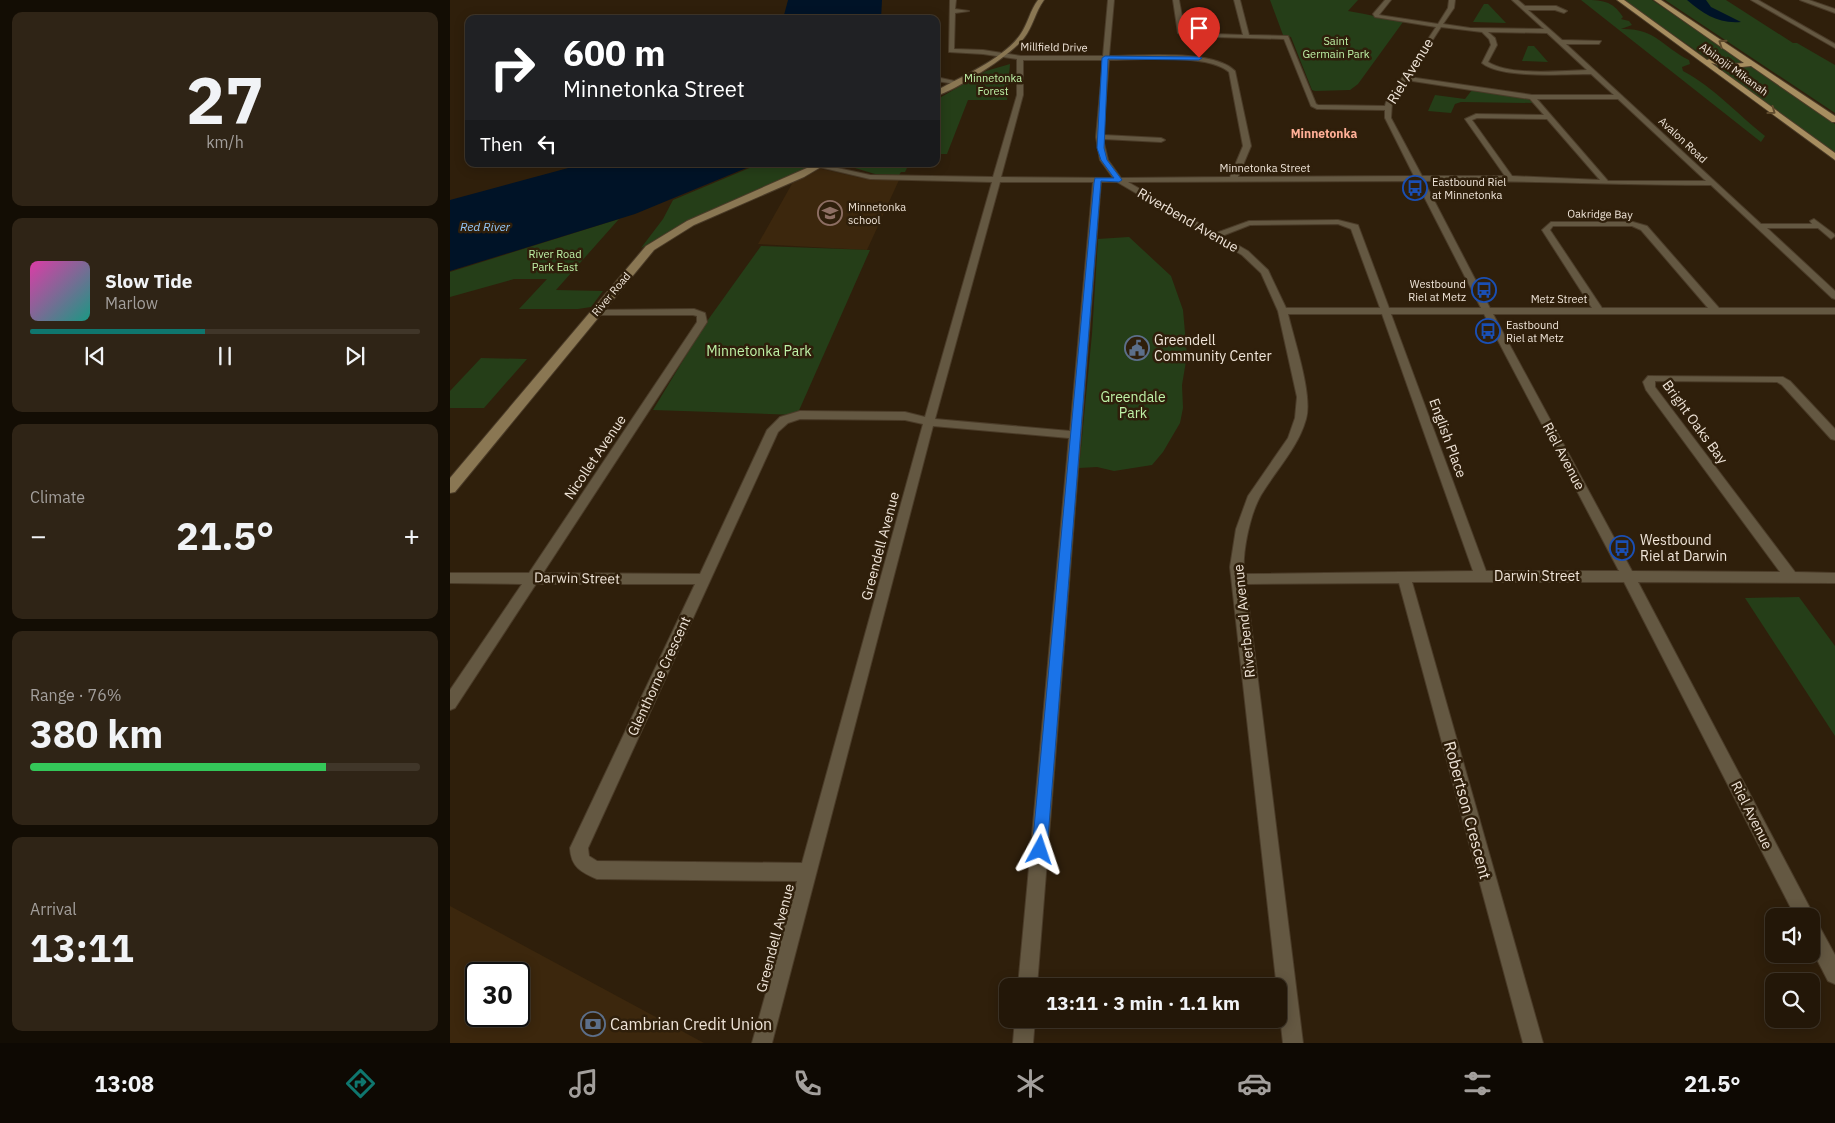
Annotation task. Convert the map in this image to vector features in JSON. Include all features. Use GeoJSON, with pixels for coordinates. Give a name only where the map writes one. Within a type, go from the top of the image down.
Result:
{"type":"FeatureCollection","features":[{"type":"Feature","properties":{"kind":"main road","name":"Abinojii Mikanah"},"geometry":{"type":"LineString","coordinates":[[1620,0],[1835,157]]}},
{"type":"Feature","properties":{"kind":"main road","name":"Abinojii Mikanah"},"geometry":{"type":"LineString","coordinates":[[1658,0],[1835,120]]}},
{"type":"Feature","properties":{"kind":"main road"},"geometry":{"type":"LineString","coordinates":[[1664,32],[1712,62],[1741,66],[1748,65],[1747,60]]}},
{"type":"Feature","properties":{"kind":"street"},"geometry":{"type":"LineString","coordinates":[[952,0],[952,11],[966,11]]}},
{"type":"Feature","properties":{"kind":"street"},"geometry":{"type":"LineString","coordinates":[[940,92],[1000,55],[1022,37],[1029,25],[1035,6],[1041,0]]}},
{"type":"Feature","properties":{"kind":"street"},"geometry":{"type":"LineString","coordinates":[[1111,0],[1100,137],[1104,160],[1119,180]]}},
{"type":"Feature","properties":{"kind":"street"},"geometry":{"type":"LineString","coordinates":[[1176,0],[1181,33],[1191,35],[1286,36],[1313,105],[1317,107],[1387,108]]}},
{"type":"Feature","properties":{"kind":"street"},"geometry":{"type":"LineString","coordinates":[[1237,0],[1246,35]]}},
{"type":"Feature","properties":{"kind":"street"},"geometry":{"type":"LineString","coordinates":[[1388,0],[1376,14],[1377,16],[1484,31],[1548,31]]}},
{"type":"Feature","properties":{"kind":"street","name":"Riel Avenue"},"geometry":{"type":"LineString","coordinates":[[1452,0],[1453,5],[1404,78],[1387,108],[1391,126],[1801,908]]}},
{"type":"Feature","properties":{"kind":"street","name":"Avalon Road"},"geometry":{"type":"LineString","coordinates":[[1516,0],[1835,296]]}},
{"type":"Feature","properties":{"kind":"street"},"geometry":{"type":"LineString","coordinates":[[1754,0],[1835,46]]}},
{"type":"Feature","properties":{"kind":"street"},"geometry":{"type":"LineString","coordinates":[[1803,0],[1835,11]]}},
{"type":"Feature","properties":{"kind":"street"},"geometry":{"type":"LineString","coordinates":[[1524,8],[1556,8],[1564,11]]}},
{"type":"Feature","properties":{"kind":"street","name":"Millfield Drive"},"geometry":{"type":"LineString","coordinates":[[952,11],[950,49],[952,51],[1021,58],[1199,58],[1216,61],[1230,68],[1247,138],[1245,152],[1233,179]]}},
{"type":"Feature","properties":{"kind":"street"},"geometry":{"type":"LineString","coordinates":[[1484,31],[1492,38],[1494,45],[1486,63],[1490,67],[1526,72],[1593,72]]}},
{"type":"Feature","properties":{"kind":"street"},"geometry":{"type":"LineString","coordinates":[[1561,42],[1599,42]]}},
{"type":"Feature","properties":{"kind":"street","name":"Greendell Avenue"},"geometry":{"type":"LineString","coordinates":[[762,1043],[929,421],[1020,95],[1019,61],[1021,58]]}},
{"type":"Feature","properties":{"kind":"street"},"geometry":{"type":"LineString","coordinates":[[1404,78],[1532,97],[1621,97]]}},
{"type":"Feature","properties":{"kind":"street"},"geometry":{"type":"LineString","coordinates":[[940,79],[956,82]]}},
{"type":"Feature","properties":{"kind":"street"},"geometry":{"type":"LineString","coordinates":[[1532,97],[1606,182]]}},
{"type":"Feature","properties":{"kind":"street"},"geometry":{"type":"LineString","coordinates":[[1510,178],[1468,119],[1476,116],[1551,117]]}},
{"type":"Feature","properties":{"kind":"street"},"geometry":{"type":"LineString","coordinates":[[1100,137],[1161,140]]}},
{"type":"Feature","properties":{"kind":"street","name":"River Road"},"geometry":{"type":"LineString","coordinates":[[450,488],[640,258],[663,238],[695,220],[762,193],[817,167]]}},
{"type":"Feature","properties":{"kind":"street","name":"Minnetonka Street"},"geometry":{"type":"LineString","coordinates":[[828,167],[847,173],[908,179],[1510,178],[1606,182],[1712,183]]}},
{"type":"Feature","properties":{"kind":"street"},"geometry":{"type":"LineString","coordinates":[[1029,978],[1098,179]]}},
{"type":"Feature","properties":{"kind":"street","name":"Riverbend Avenue"},"geometry":{"type":"LineString","coordinates":[[1119,180],[1245,253],[1265,272],[1283,311],[1302,397],[1301,418],[1293,439],[1254,496],[1242,529],[1237,567],[1293,1043]]}},
{"type":"Feature","properties":{"kind":"street"},"geometry":{"type":"LineString","coordinates":[[1810,218],[1831,236]]}},
{"type":"Feature","properties":{"kind":"street","name":"English Place"},"geometry":{"type":"LineString","coordinates":[[1215,236],[1249,223],[1338,222],[1355,227],[1481,576]]}},
{"type":"Feature","properties":{"kind":"street","name":"Oakridge Bay"},"geometry":{"type":"LineString","coordinates":[[1599,311],[1546,230],[1547,226],[1551,224],[1628,224],[1644,228],[1716,311]]}},
{"type":"Feature","properties":{"kind":"street"},"geometry":{"type":"LineString","coordinates":[[1758,226],[1820,226]]}},
{"type":"Feature","properties":{"kind":"street"},"geometry":{"type":"LineString","coordinates":[[1823,284],[1835,284]]}},
{"type":"Feature","properties":{"kind":"street","name":"Metz Street"},"geometry":{"type":"LineString","coordinates":[[1283,311],[1835,311]]}},
{"type":"Feature","properties":{"kind":"street","name":"Nicollet Avenue"},"geometry":{"type":"LineString","coordinates":[[450,703],[702,322],[702,316],[694,312],[596,312]]}},
{"type":"Feature","properties":{"kind":"street","name":"Bright Oaks Bay"},"geometry":{"type":"LineString","coordinates":[[1792,578],[1650,388],[1648,382],[1652,378],[1779,379],[1786,383],[1835,436]]}},
{"type":"Feature","properties":{"kind":"street","name":"Glenthorne Crescent"},"geometry":{"type":"LineString","coordinates":[[808,872],[597,870],[584,864],[579,858],[579,848],[774,430],[778,424],[791,416],[800,415],[905,416],[940,424],[1076,435]]}},
{"type":"Feature","properties":{"kind":"street","name":"Darwin Street"},"geometry":{"type":"LineString","coordinates":[[1238,579],[1481,576],[1835,578]]}},
{"type":"Feature","properties":{"kind":"street","name":"Darwin Street"},"geometry":{"type":"LineString","coordinates":[[450,578],[705,579]]}},
{"type":"Feature","properties":{"kind":"street","name":"Robertson Crescent"},"geometry":{"type":"LineString","coordinates":[[1404,578],[1533,1043]]}},
{"type":"Feature","properties":{"kind":"street"},"geometry":{"type":"LineString","coordinates":[[1820,945],[1835,974]]}},
{"type":"Feature","properties":{"kind":"street"},"geometry":{"type":"LineString","coordinates":[[1023,1043],[1024,1028]]}},
{"type":"Feature","properties":{"kind":"shaded area","name":"Minnetonka school"},"geometry":{"type":"Polygon","coordinates":[[[818,168],[861,178],[899,180],[867,250],[758,244],[793,182],[818,168]]]}},
{"type":"Feature","properties":{"kind":"shaded area"},"geometry":{"type":"Polygon","coordinates":[[[450,906],[704,1043],[450,1043],[450,906]]]}},
{"type":"Feature","properties":{"kind":"green space","name":"Saint Germain Park"},"geometry":{"type":"Polygon","coordinates":[[[1270,0],[1358,0],[1348,11],[1403,22],[1358,84],[1350,90],[1315,91],[1312,90],[1291,37],[1283,35],[1270,0]]]}},
{"type":"Feature","properties":{"kind":"green space"},"geometry":{"type":"Polygon","coordinates":[[[1581,0],[1601,1],[1610,4],[1619,11],[1623,17],[1621,19],[1629,21],[1632,25],[1621,29],[1633,29],[1651,35],[1689,60],[1690,64],[1682,67],[1683,71],[1716,93],[1765,136],[1761,142],[1581,0]]]}},
{"type":"Feature","properties":{"kind":"green space"},"geometry":{"type":"Polygon","coordinates":[[[1623,0],[1652,0],[1740,59],[1740,63],[1733,65],[1711,61],[1623,0]]]}},
{"type":"Feature","properties":{"kind":"green space"},"geometry":{"type":"Polygon","coordinates":[[[1665,0],[1726,0],[1793,43],[1797,43],[1835,65],[1835,113],[1665,0]]]}},
{"type":"Feature","properties":{"kind":"green space"},"geometry":{"type":"Polygon","coordinates":[[[1484,4],[1488,4],[1506,23],[1473,22],[1484,4]]]}},
{"type":"Feature","properties":{"kind":"green space"},"geometry":{"type":"Polygon","coordinates":[[[1528,46],[1534,46],[1548,62],[1522,61],[1528,46]]]}},
{"type":"Feature","properties":{"kind":"green space"},"geometry":{"type":"Polygon","coordinates":[[[1709,63],[1737,68],[1750,66],[1835,124],[1835,154],[1709,63]]]}},
{"type":"Feature","properties":{"kind":"green space","name":"Minnetonka Forest"},"geometry":{"type":"Polygon","coordinates":[[[1010,64],[1007,100],[968,100],[947,154],[940,154],[940,98],[986,71],[1010,64]]]}},
{"type":"Feature","properties":{"kind":"green space"},"geometry":{"type":"Polygon","coordinates":[[[1472,90],[1528,99],[1534,103],[1461,102],[1455,104],[1451,113],[1428,111],[1435,95],[1465,99],[1472,90]]]}},
{"type":"Feature","properties":{"kind":"green space"},"geometry":{"type":"Polygon","coordinates":[[[752,167],[813,167],[794,177],[694,218],[641,248],[663,219],[673,200],[752,167]]]}},
{"type":"Feature","properties":{"kind":"green space"},"geometry":{"type":"Polygon","coordinates":[[[846,167],[908,167],[905,172],[901,172],[899,175],[875,174],[846,167]]]}},
{"type":"Feature","properties":{"kind":"green space","name":"River Road Park East"},"geometry":{"type":"Polygon","coordinates":[[[619,219],[556,290],[603,291],[591,307],[578,309],[519,309],[547,279],[514,279],[450,297],[450,272],[619,219]]]}},
{"type":"Feature","properties":{"kind":"green space","name":"Greendale Park"},"geometry":{"type":"Polygon","coordinates":[[[1129,237],[1171,276],[1183,310],[1187,355],[1182,385],[1183,408],[1180,423],[1163,452],[1152,465],[1114,471],[1097,467],[1079,468],[1092,334],[1098,239],[1129,237]]]}},
{"type":"Feature","properties":{"kind":"green space","name":"Minnetonka Park"},"geometry":{"type":"Polygon","coordinates":[[[761,246],[870,250],[797,415],[653,410],[705,324],[761,246]]]}},
{"type":"Feature","properties":{"kind":"green space"},"geometry":{"type":"Polygon","coordinates":[[[481,358],[527,359],[484,408],[450,408],[450,391],[481,358]]]}},
{"type":"Feature","properties":{"kind":"green space"},"geometry":{"type":"Polygon","coordinates":[[[1799,597],[1835,646],[1835,736],[1745,598],[1799,597]]]}},
{"type":"Feature","properties":{"kind":"water"},"geometry":{"type":"Polygon","coordinates":[[[788,0],[882,0],[881,15],[784,15],[788,0]]]}},
{"type":"Feature","properties":{"kind":"water"},"geometry":{"type":"Polygon","coordinates":[[[1687,0],[1706,0],[1711,7],[1741,22],[1718,20],[1699,10],[1687,0]]]}},
{"type":"Feature","properties":{"kind":"water","name":"Red River"},"geometry":{"type":"Polygon","coordinates":[[[572,167],[749,167],[635,214],[450,271],[450,200],[572,167]]]}},
{"type":"Feature","properties":{"kind":"place","name":"Eastbound Riel at Minnetonka"},"geometry":{"type":"Point","coordinates":[1415,188]}},
{"type":"Feature","properties":{"kind":"place","name":"Minnetonka school"},"geometry":{"type":"Point","coordinates":[830,213]}},
{"type":"Feature","properties":{"kind":"place","name":"Westbound Riel at Metz"},"geometry":{"type":"Point","coordinates":[1484,290]}},
{"type":"Feature","properties":{"kind":"place","name":"Eastbound Riel at Metz"},"geometry":{"type":"Point","coordinates":[1488,331]}},
{"type":"Feature","properties":{"kind":"place","name":"Greendell Community Center"},"geometry":{"type":"Point","coordinates":[1137,348]}},
{"type":"Feature","properties":{"kind":"place","name":"Westbound Riel at Darwin"},"geometry":{"type":"Point","coordinates":[1622,548]}},
{"type":"Feature","properties":{"kind":"place","name":"Cambrian Credit Union"},"geometry":{"type":"Point","coordinates":[593,1024]}},
{"type":"Feature","properties":{"kind":"district","name":"Minnetonka"},"geometry":{"type":"Point","coordinates":[1324,133]}},
{"type":"Feature","properties":{"kind":"route"},"geometry":{"type":"LineString","coordinates":[[1040,850],[1097,183],[1098,179],[1119,180],[1104,160],[1100,148],[1105,58],[1199,58]]}}]}
